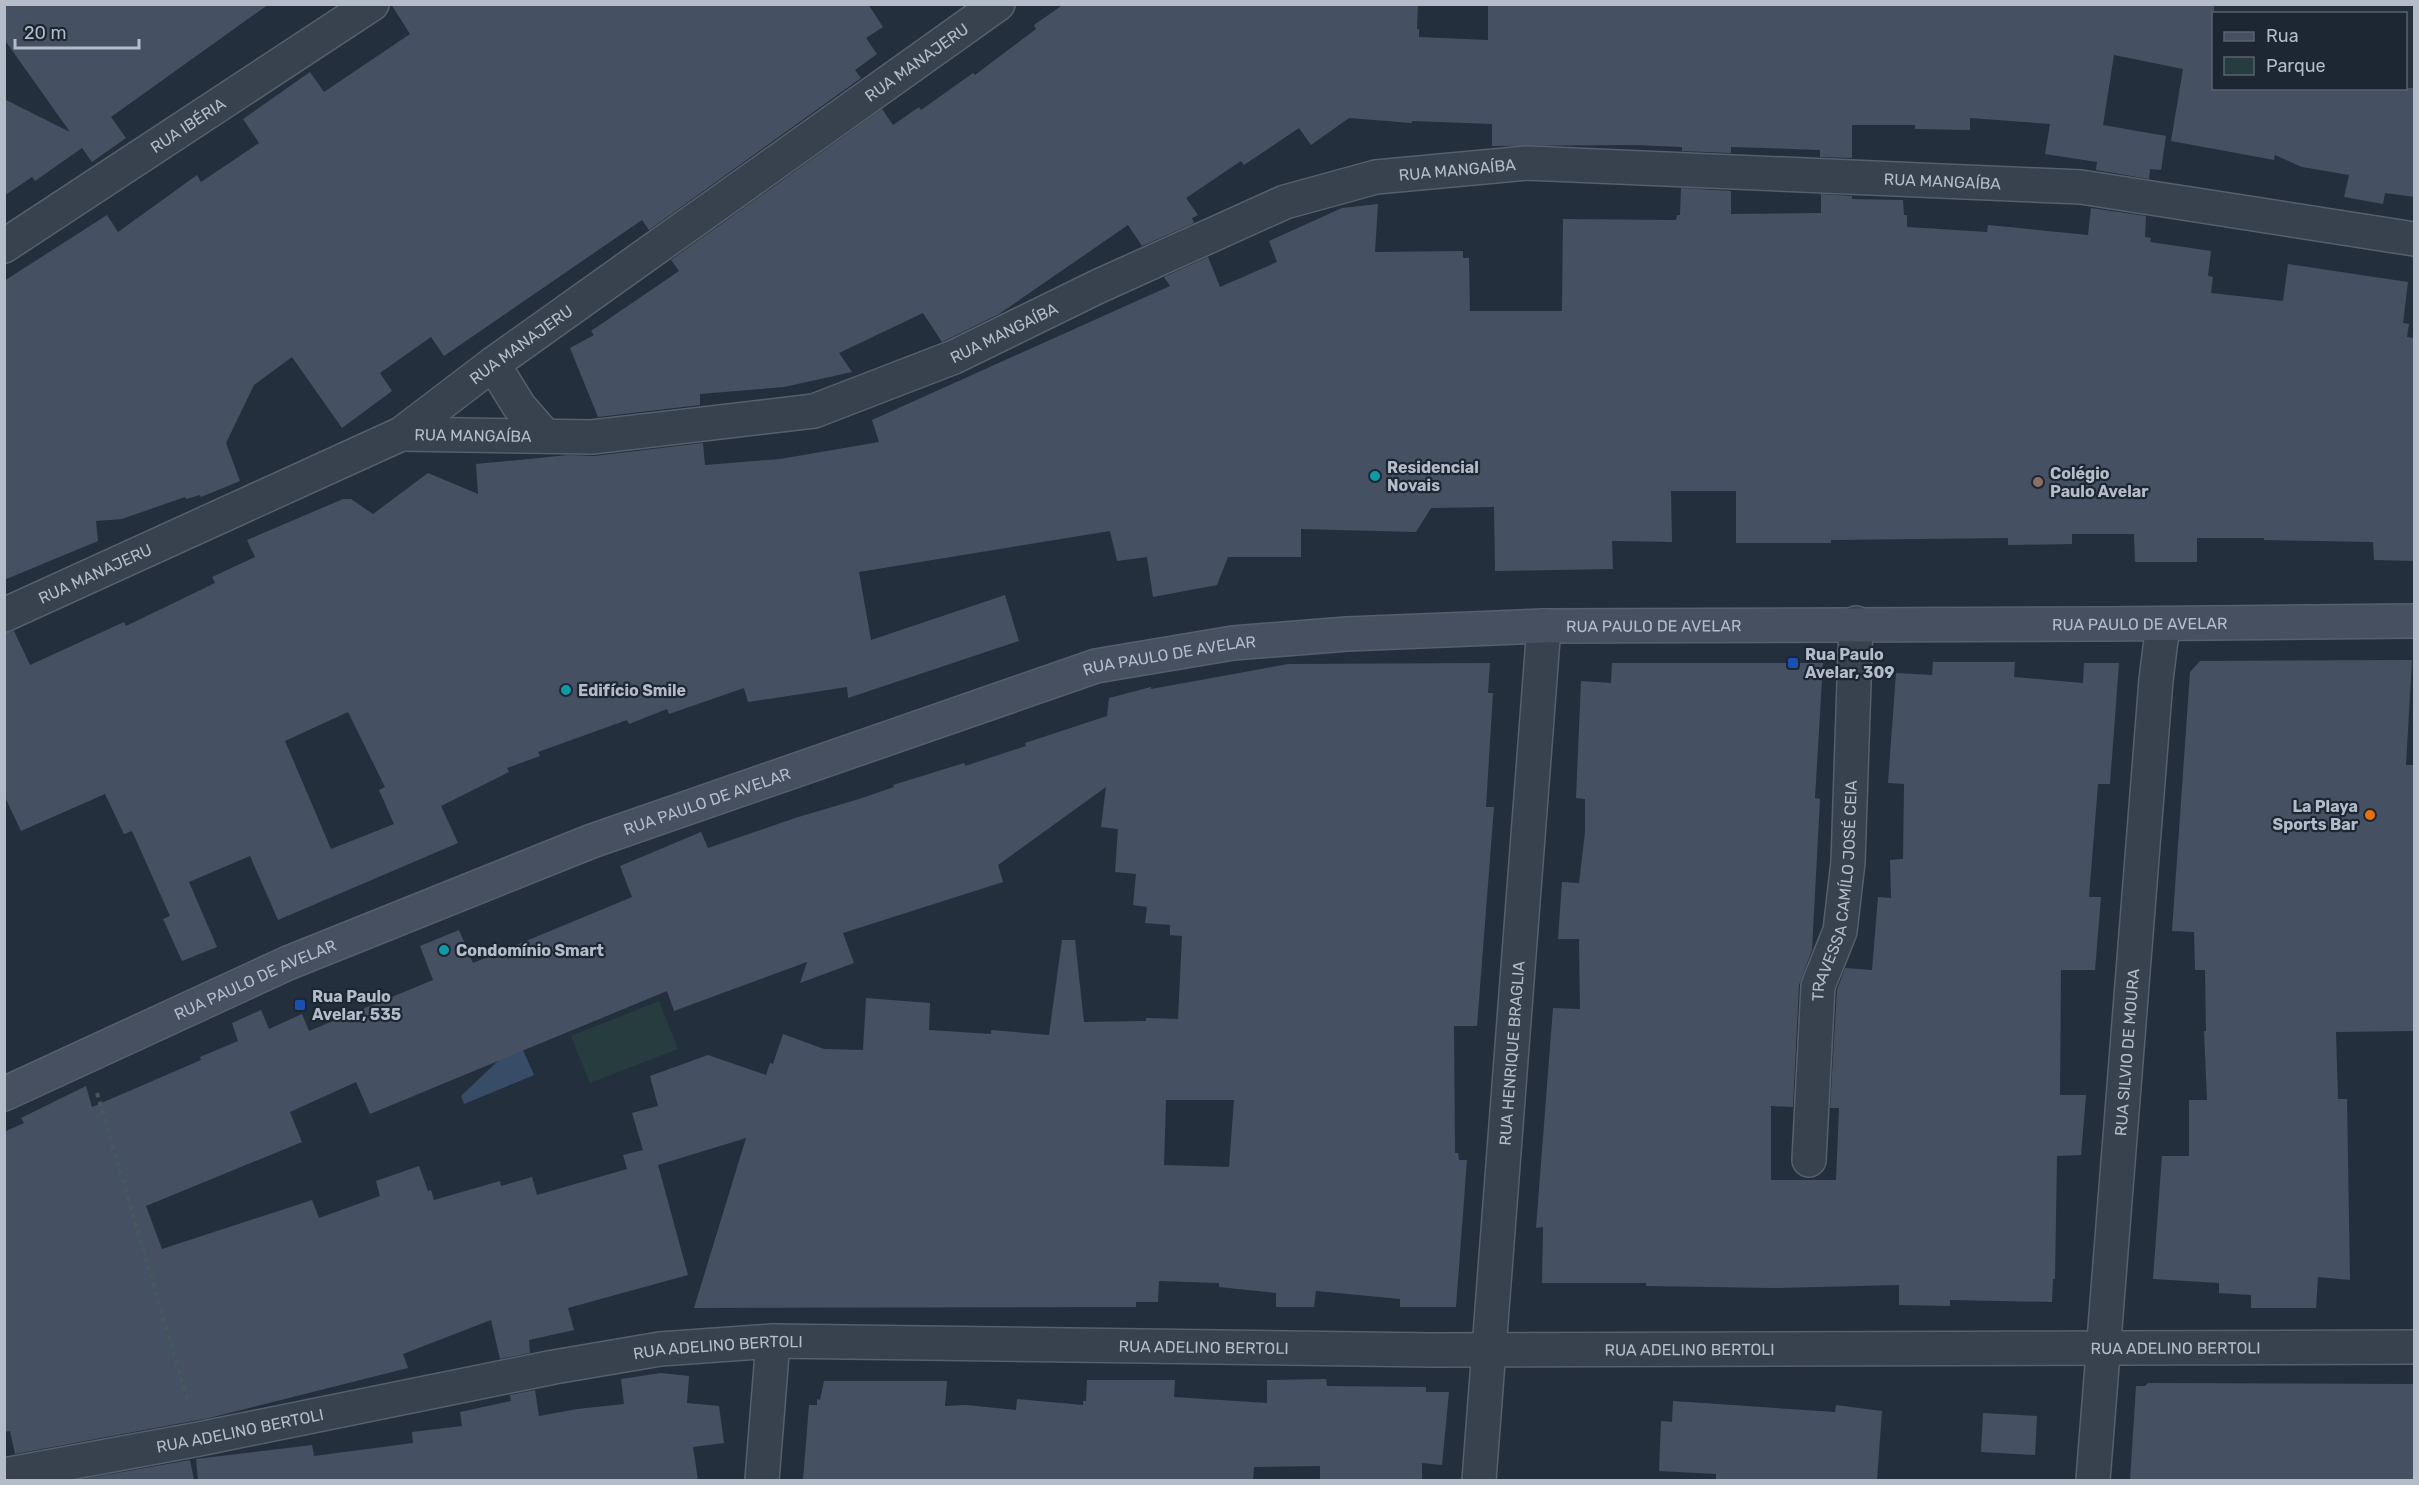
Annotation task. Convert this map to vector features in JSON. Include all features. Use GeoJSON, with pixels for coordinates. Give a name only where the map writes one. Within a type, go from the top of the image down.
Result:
{"type":"FeatureCollection","features":[{"type":"Feature","properties":{"kind":"street","name":"RUA IBÉRIA"},"geometry":{"type":"LineString","coordinates":[[4,246],[372,4]]}},
{"type":"Feature","properties":{"kind":"street","name":"RUA MANAJERU"},"geometry":{"type":"LineString","coordinates":[[4,615],[401,434],[493,364],[998,4]]}},
{"type":"Feature","properties":{"kind":"street","name":"RUA MANGAÍBA"},"geometry":{"type":"LineString","coordinates":[[401,434],[592,437],[814,411],[954,357],[1099,286],[1285,202],[1376,177],[1527,163],[2081,187],[2415,239]]}},
{"type":"Feature","properties":{"kind":"street","name":"RUA MANGAÍBA"},"geometry":{"type":"LineString","coordinates":[[493,364],[519,406],[545,436]]}},
{"type":"Feature","properties":{"kind":"street","name":"RUA PAULO DE AVELAR"},"geometry":{"type":"LineString","coordinates":[[4,1094],[288,963],[592,841],[1096,666],[1233,643],[1347,634],[1544,626],[2415,621]]}},
{"type":"Feature","properties":{"kind":"street","name":"TRAVESSA CAMÍLO JOSÉ CEIA"},"geometry":{"type":"LineString","coordinates":[[1809,1160],[1818,986],[1840,931],[1848,862],[1856,623]]}},
{"type":"Feature","properties":{"kind":"street","name":"RUA SILVIO DE MOURA"},"geometry":{"type":"LineString","coordinates":[[2092,1480],[2156,680],[2163,624]]}},
{"type":"Feature","properties":{"kind":"street","name":"RUA HENRIQUE BRAGLIA"},"geometry":{"type":"LineString","coordinates":[[1479,1480],[1544,626]]}},
{"type":"Feature","properties":{"kind":"street","name":"RUA ADELINO BERTOLI"},"geometry":{"type":"LineString","coordinates":[[4,1475],[199,1439],[554,1367],[660,1349],[773,1341],[1488,1350],[2415,1347]]}},
{"type":"Feature","properties":{"kind":"street"},"geometry":{"type":"LineString","coordinates":[[762,1480],[773,1341]]}},
{"type":"Feature","properties":{"kind":"path"},"geometry":{"type":"LineString","coordinates":[[86,1058],[199,1439]]}},
{"type":"Feature","properties":{"kind":"green space"},"geometry":{"type":"Polygon","coordinates":[[[659,1001],[678,1049],[590,1083],[571,1036],[659,1001]]]}},
{"type":"Feature","properties":{"kind":"water"},"geometry":{"type":"Polygon","coordinates":[[[523,1050],[534,1075],[464,1104],[461,1096],[499,1060],[523,1050]]]}},
{"type":"Feature","properties":{"kind":"building"},"geometry":{"type":"Polygon","coordinates":[[[4,4],[269,4],[111,117],[126,138],[92,162],[82,148],[35,181],[32,177],[4,196],[4,99],[70,132],[4,39],[4,4]]]}},
{"type":"Feature","properties":{"kind":"building"},"geometry":{"type":"Polygon","coordinates":[[[391,4],[868,4],[883,27],[866,38],[877,54],[855,70],[861,78],[649,230],[642,220],[444,356],[431,337],[380,373],[392,391],[342,428],[292,357],[254,385],[226,443],[240,481],[201,497],[200,495],[186,499],[185,497],[122,519],[96,521],[98,541],[4,580],[4,281],[107,215],[118,232],[197,175],[201,182],[259,143],[243,119],[310,72],[324,92],[410,34],[391,4]]]}},
{"type":"Feature","properties":{"kind":"building"},"geometry":{"type":"Polygon","coordinates":[[[1064,4],[1418,4],[1419,37],[1488,40],[1488,4],[2214,4],[2214,12],[2212,12],[2212,90],[2407,90],[2407,88],[2415,88],[2415,197],[2385,193],[2383,204],[2344,197],[2349,175],[2302,167],[2275,155],[2274,160],[2171,141],[2183,69],[2114,55],[2103,125],[2166,136],[2161,170],[2150,169],[2149,179],[2096,170],[2097,162],[2045,154],[2050,124],[1970,118],[1970,130],[1915,129],[1915,125],[1852,125],[1852,158],[1820,157],[1820,150],[1766,148],[1731,147],[1731,153],[1682,151],[1682,147],[1635,145],[1492,146],[1492,124],[1412,121],[1412,123],[1349,118],[1311,145],[1299,128],[1244,165],[1241,161],[1186,198],[1198,215],[1192,218],[1194,223],[1142,246],[1128,225],[999,314],[942,342],[923,313],[839,353],[852,372],[784,387],[700,394],[700,405],[598,417],[570,348],[594,335],[591,331],[679,271],[671,260],[882,109],[893,125],[919,107],[921,110],[973,73],[975,75],[1036,29],[1034,25],[1064,4]]]}},
{"type":"Feature","properties":{"kind":"building"},"geometry":{"type":"Polygon","coordinates":[[[1681,188],[1731,191],[1731,214],[1821,213],[1821,194],[1852,196],[1852,199],[1903,200],[1907,227],[1987,232],[1988,225],[2088,235],[2091,208],[2146,216],[2145,237],[2151,238],[2150,242],[2211,251],[2208,276],[2213,277],[2211,293],[2283,301],[2288,264],[2408,282],[2403,323],[2409,324],[2407,337],[2415,338],[2415,561],[2374,560],[2373,542],[2197,538],[2197,562],[2135,562],[2134,534],[2072,534],[2072,544],[2008,545],[2008,538],[1736,543],[1736,491],[1671,491],[1672,542],[1612,541],[1613,569],[1495,571],[1494,507],[1431,508],[1416,532],[1301,529],[1301,557],[1228,557],[1217,585],[1153,597],[1147,557],[1117,561],[1110,531],[859,572],[871,640],[1005,595],[1019,641],[848,698],[847,687],[748,702],[744,688],[669,714],[667,709],[629,724],[627,720],[538,752],[540,756],[507,768],[509,772],[441,806],[458,843],[278,920],[250,856],[189,882],[217,947],[182,961],[163,919],[170,916],[132,831],[124,834],[105,794],[21,831],[4,795],[4,633],[14,631],[30,665],[124,622],[126,626],[215,583],[212,577],[255,557],[247,540],[343,499],[351,499],[373,514],[428,473],[478,494],[476,464],[569,455],[594,456],[703,443],[705,465],[780,459],[879,442],[872,420],[1170,286],[1164,277],[1208,257],[1220,287],[1277,262],[1269,241],[1342,208],[1378,204],[1375,252],[1463,251],[1463,258],[1469,258],[1470,311],[1562,311],[1563,219],[1676,220],[1677,215],[1680,215],[1681,188]],[[348,712],[285,741],[331,849],[394,824],[379,790],[385,787],[348,712]]]}},
{"type":"Feature","properties":{"kind":"building"},"geometry":{"type":"Polygon","coordinates":[[[2412,660],[2406,765],[2415,765],[2415,1031],[2336,1032],[2338,1099],[2347,1099],[2350,1280],[2318,1277],[2316,1308],[2251,1308],[2251,1295],[2219,1293],[2219,1283],[2153,1279],[2162,1156],[2189,1156],[2189,1100],[2207,1100],[2204,1031],[2206,1031],[2205,970],[2195,970],[2194,932],[2172,931],[2190,672],[2200,661],[2412,660]]]}},
{"type":"Feature","properties":{"kind":"building"},"geometry":{"type":"Polygon","coordinates":[[[1933,662],[2015,662],[2014,677],[2083,683],[2084,663],[2119,663],[2110,784],[2098,784],[2089,897],[2101,897],[2095,970],[2061,970],[2060,1095],[2086,1095],[2081,1155],[2057,1156],[2055,1279],[2053,1279],[2052,1302],[1950,1300],[1950,1306],[1899,1305],[1899,1285],[1775,1288],[1646,1286],[1646,1283],[1542,1283],[1543,1227],[1536,1228],[1553,1008],[1580,1009],[1579,939],[1558,939],[1562,882],[1579,883],[1585,832],[1585,799],[1576,798],[1581,681],[1611,683],[1612,663],[1823,663],[1815,798],[1820,799],[1812,950],[1799,985],[1793,1107],[1771,1106],[1771,1180],[1836,1180],[1839,1108],[1830,1108],[1837,990],[1845,968],[1872,970],[1878,897],[1891,898],[1890,860],[1903,859],[1904,784],[1888,783],[1896,673],[1932,675],[1933,662]]]}},
{"type":"Feature","properties":{"kind":"building"},"geometry":{"type":"Polygon","coordinates":[[[1490,663],[1488,693],[1493,693],[1486,807],[1494,807],[1477,1026],[1454,1026],[1455,1153],[1458,1153],[1459,1160],[1467,1160],[1456,1307],[1400,1307],[1400,1299],[1316,1291],[1314,1307],[1276,1307],[1276,1293],[1219,1287],[1219,1283],[1159,1281],[1158,1302],[1136,1302],[1136,1307],[694,1308],[746,1138],[658,1165],[688,1275],[568,1308],[574,1330],[529,1340],[530,1353],[500,1359],[491,1320],[403,1354],[408,1368],[209,1418],[15,1454],[10,1431],[4,1432],[4,1132],[24,1123],[21,1118],[86,1086],[92,1107],[201,1060],[200,1057],[238,1041],[232,1023],[261,1010],[269,1029],[302,1014],[309,1031],[433,980],[420,946],[459,930],[473,963],[632,897],[620,866],[701,832],[708,848],[859,799],[894,787],[893,785],[964,763],[965,766],[1026,746],[1025,743],[1107,716],[1109,698],[1151,687],[1151,689],[1288,664],[1490,663]],[[1106,787],[998,865],[1003,882],[843,933],[854,963],[800,983],[807,962],[674,1011],[667,991],[370,1114],[356,1082],[290,1112],[302,1142],[146,1206],[162,1249],[312,1200],[319,1218],[380,1196],[376,1181],[419,1166],[428,1191],[431,1190],[434,1200],[500,1181],[501,1186],[532,1177],[537,1195],[627,1169],[623,1155],[643,1150],[632,1113],[658,1106],[650,1076],[708,1055],[766,1075],[770,1063],[773,1064],[783,1034],[824,1049],[863,1050],[866,998],[930,1003],[929,1030],[991,1034],[991,1030],[1049,1035],[1062,940],[1075,940],[1084,1022],[1146,1021],[1146,1018],[1178,1019],[1182,936],[1170,935],[1170,925],[1145,923],[1147,907],[1133,905],[1136,874],[1115,872],[1118,829],[1101,827],[1106,787]],[[1166,1100],[1164,1165],[1229,1167],[1234,1100],[1166,1100]]]}},
{"type":"Feature","properties":{"kind":"building"},"geometry":{"type":"Polygon","coordinates":[[[661,1373],[689,1376],[687,1403],[719,1406],[724,1443],[693,1447],[698,1480],[198,1480],[196,1459],[312,1445],[314,1456],[413,1443],[412,1432],[462,1426],[460,1412],[511,1401],[510,1395],[535,1390],[539,1416],[624,1404],[621,1379],[661,1373]]]}},
{"type":"Feature","properties":{"kind":"building"},"geometry":{"type":"Polygon","coordinates":[[[1326,1379],[1327,1386],[1426,1387],[1426,1392],[1449,1392],[1442,1465],[1422,1463],[1422,1480],[1320,1480],[1320,1466],[1254,1467],[1253,1480],[803,1480],[809,1405],[817,1405],[824,1381],[947,1381],[945,1406],[966,1405],[1016,1410],[1017,1399],[1083,1405],[1083,1401],[1086,1401],[1087,1380],[1175,1380],[1174,1397],[1267,1403],[1267,1380],[1326,1379]]]}},
{"type":"Feature","properties":{"kind":"building"},"geometry":{"type":"Polygon","coordinates":[[[2148,1383],[2415,1384],[2415,1480],[2130,1480],[2136,1386],[2145,1386],[2148,1383]]]}},
{"type":"Feature","properties":{"kind":"building"},"geometry":{"type":"Polygon","coordinates":[[[1673,1401],[1835,1412],[1836,1405],[1882,1411],[1877,1480],[1716,1480],[1716,1474],[1659,1471],[1661,1421],[1672,1422],[1673,1401]]]}},
{"type":"Feature","properties":{"kind":"building"},"geometry":{"type":"Polygon","coordinates":[[[1983,1413],[2037,1416],[2035,1455],[1981,1452],[1983,1413]]]}},
{"type":"Feature","properties":{"kind":"building"},"geometry":{"type":"Polygon","coordinates":[[[190,1460],[194,1480],[77,1480],[190,1460]]]}},
{"type":"Feature","properties":{"kind":"place","name":"Residencial Novais"},"geometry":{"type":"Point","coordinates":[1375,476]}},
{"type":"Feature","properties":{"kind":"place","name":"Colégio Paulo Avelar"},"geometry":{"type":"Point","coordinates":[2038,482]}},
{"type":"Feature","properties":{"kind":"place","name":"Rua Paulo Avelar, 309"},"geometry":{"type":"Point","coordinates":[1793,663]}},
{"type":"Feature","properties":{"kind":"place","name":"Edifício Smile"},"geometry":{"type":"Point","coordinates":[566,690]}},
{"type":"Feature","properties":{"kind":"place","name":"La Playa Sports Bar"},"geometry":{"type":"Point","coordinates":[2370,815]}},
{"type":"Feature","properties":{"kind":"place","name":"Condomínio Smart"},"geometry":{"type":"Point","coordinates":[444,950]}},
{"type":"Feature","properties":{"kind":"place","name":"Rua Paulo Avelar, 535"},"geometry":{"type":"Point","coordinates":[300,1005]}}]}
